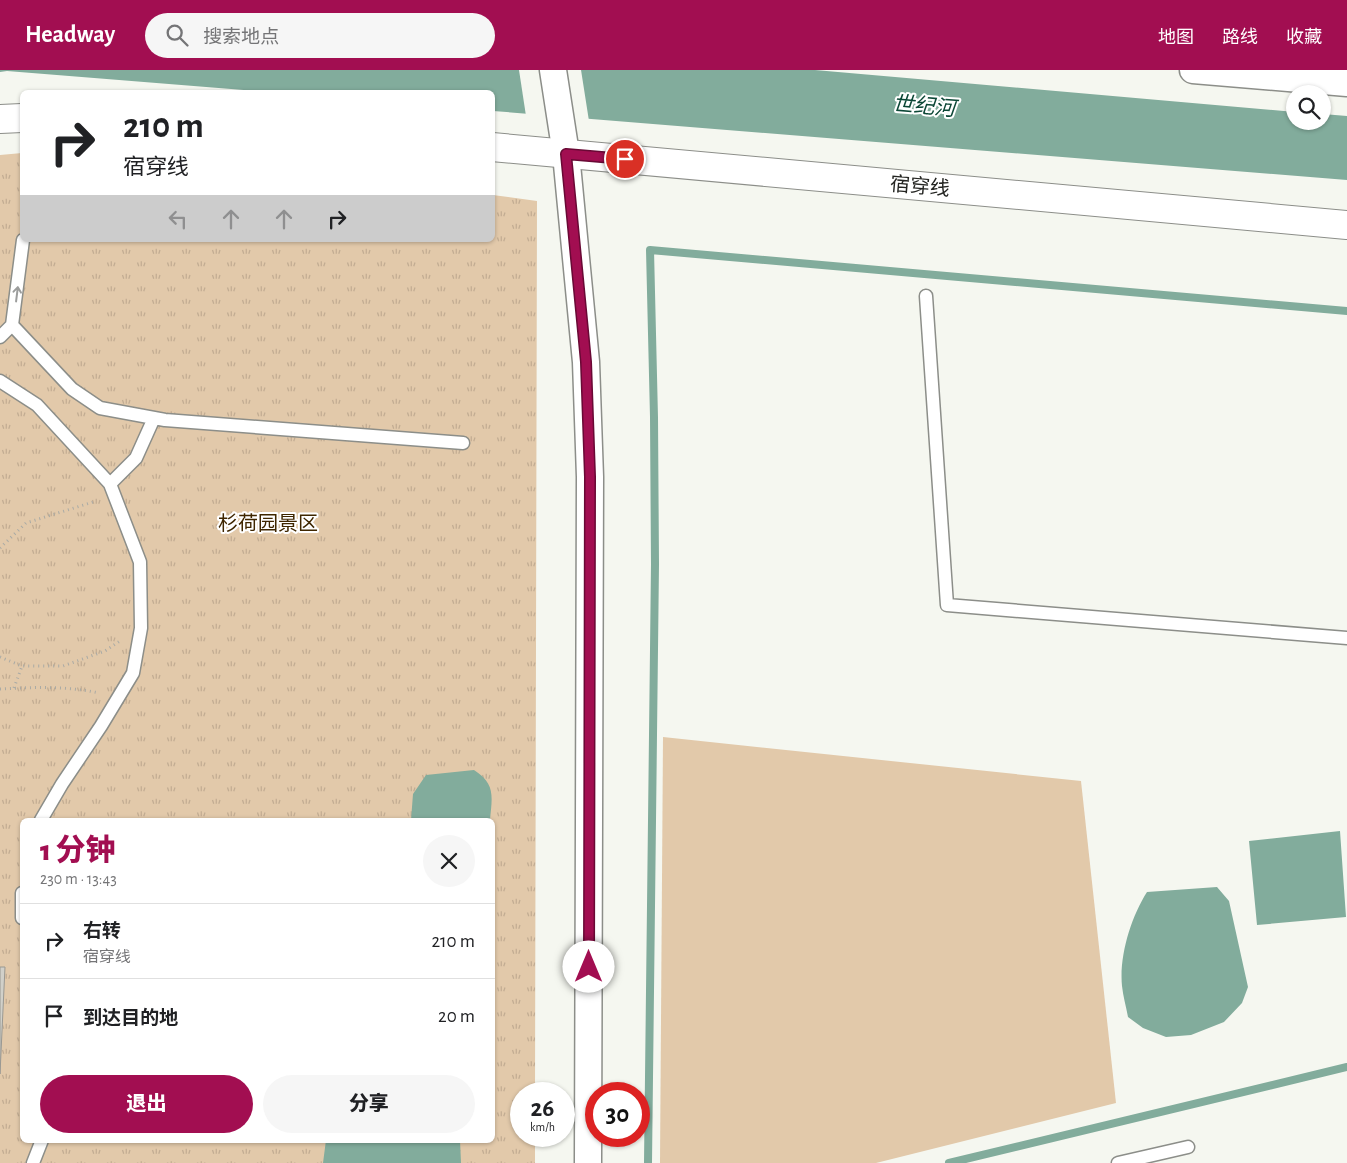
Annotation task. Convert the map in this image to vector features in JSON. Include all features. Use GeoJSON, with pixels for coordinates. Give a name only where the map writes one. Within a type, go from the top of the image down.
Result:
{"type":"FeatureCollection","features":[{"type":"Feature","properties":{"kind":"main road"},"geometry":{"type":"LineString","coordinates":[[0,119],[20,118]]}},
{"type":"Feature","properties":{"kind":"main road","name":"宿穿线"},"geometry":{"type":"LineString","coordinates":[[495,147],[1347,225]]}},
{"type":"Feature","properties":{"kind":"street"},"geometry":{"type":"LineString","coordinates":[[553,70],[566,154],[586,362],[590,477],[588,1163]]}},
{"type":"Feature","properties":{"kind":"street"},"geometry":{"type":"LineString","coordinates":[[1193,70],[1347,83]]}},
{"type":"Feature","properties":{"kind":"lane"},"geometry":{"type":"LineString","coordinates":[[0,337],[12,325],[24,242]]}},
{"type":"Feature","properties":{"kind":"lane"},"geometry":{"type":"LineString","coordinates":[[926,296],[947,605],[1347,638]]}},
{"type":"Feature","properties":{"kind":"lane"},"geometry":{"type":"LineString","coordinates":[[12,325],[72,389],[100,408],[154,418],[464,443]]}},
{"type":"Feature","properties":{"kind":"lane"},"geometry":{"type":"LineString","coordinates":[[0,381],[37,404],[110,484],[140,562],[141,628],[133,673],[42,818]]}},
{"type":"Feature","properties":{"kind":"lane"},"geometry":{"type":"LineString","coordinates":[[110,484],[136,458],[154,418]]}},
{"type":"Feature","properties":{"kind":"lane"},"geometry":{"type":"LineString","coordinates":[[33,1163],[41,1143]]}},
{"type":"Feature","properties":{"kind":"lane"},"geometry":{"type":"LineString","coordinates":[[1118,1163],[1146,1160],[1188,1147]]}},
{"type":"Feature","properties":{"kind":"path"},"geometry":{"type":"LineString","coordinates":[[0,548],[26,523],[93,502],[110,484]]}},
{"type":"Feature","properties":{"kind":"path"},"geometry":{"type":"LineString","coordinates":[[0,657],[22,666],[63,666],[105,651],[141,628]]}},
{"type":"Feature","properties":{"kind":"path"},"geometry":{"type":"LineString","coordinates":[[14,688],[22,666]]}},
{"type":"Feature","properties":{"kind":"path"},"geometry":{"type":"LineString","coordinates":[[0,689],[36,687],[82,690],[118,698]]}},
{"type":"Feature","properties":{"kind":"green space","name":"杉荷园景区"},"geometry":{"type":"Polygon","coordinates":[[[20,153],[20,242],[495,242],[495,195],[537,201],[535,1082],[510,1082],[510,1147],[535,1147],[535,1163],[0,1163],[0,155],[20,153]]]}},
{"type":"Feature","properties":{"kind":"green space"},"geometry":{"type":"Polygon","coordinates":[[[663,737],[1081,781],[1116,1103],[876,1163],[660,1163],[663,737]]]}},
{"type":"Feature","properties":{"kind":"water","name":"世纪河"},"geometry":{"type":"Polygon","coordinates":[[[0,70],[815,70],[1286,111],[1286,130],[1331,130],[1331,115],[1347,116],[1347,180],[495,111],[495,90],[243,90],[7,71],[0,72],[0,70]]]}},
{"type":"Feature","properties":{"kind":"water"},"geometry":{"type":"Polygon","coordinates":[[[474,770],[486,780],[489,786],[492,798],[490,818],[411,818],[413,794],[426,775],[474,770]]]}},
{"type":"Feature","properties":{"kind":"water"},"geometry":{"type":"Polygon","coordinates":[[[1340,831],[1346,917],[1257,925],[1249,841],[1340,831]]]}},
{"type":"Feature","properties":{"kind":"water"},"geometry":{"type":"Polygon","coordinates":[[[1217,887],[1229,901],[1248,987],[1242,1003],[1224,1022],[1191,1035],[1166,1037],[1143,1028],[1128,1017],[1122,990],[1124,950],[1131,925],[1141,902],[1147,892],[1217,887]]]}},
{"type":"Feature","properties":{"kind":"water"},"geometry":{"type":"Polygon","coordinates":[[[326,1143],[460,1143],[461,1163],[323,1163],[326,1143]]]}},
{"type":"Feature","properties":{"kind":"pier"},"geometry":{"type":"Polygon","coordinates":[[[519,70],[581,70],[589,121],[526,116],[519,70]]]}},
{"type":"Feature","properties":{"kind":"building"},"geometry":{"type":"Polygon","coordinates":[[[0,967],[5,967],[0,1074],[0,967]]]}},
{"type":"Feature","properties":{"kind":"waterway"},"geometry":{"type":"LineString","coordinates":[[648,1163],[655,564],[650,250],[1347,311]]}},
{"type":"Feature","properties":{"kind":"waterway"},"geometry":{"type":"LineString","coordinates":[[949,1163],[1347,1067]]}},
{"type":"Feature","properties":{"kind":"route"},"geometry":{"type":"LineString","coordinates":[[589,967],[590,477],[586,362],[566,154],[625,159]]}}]}
